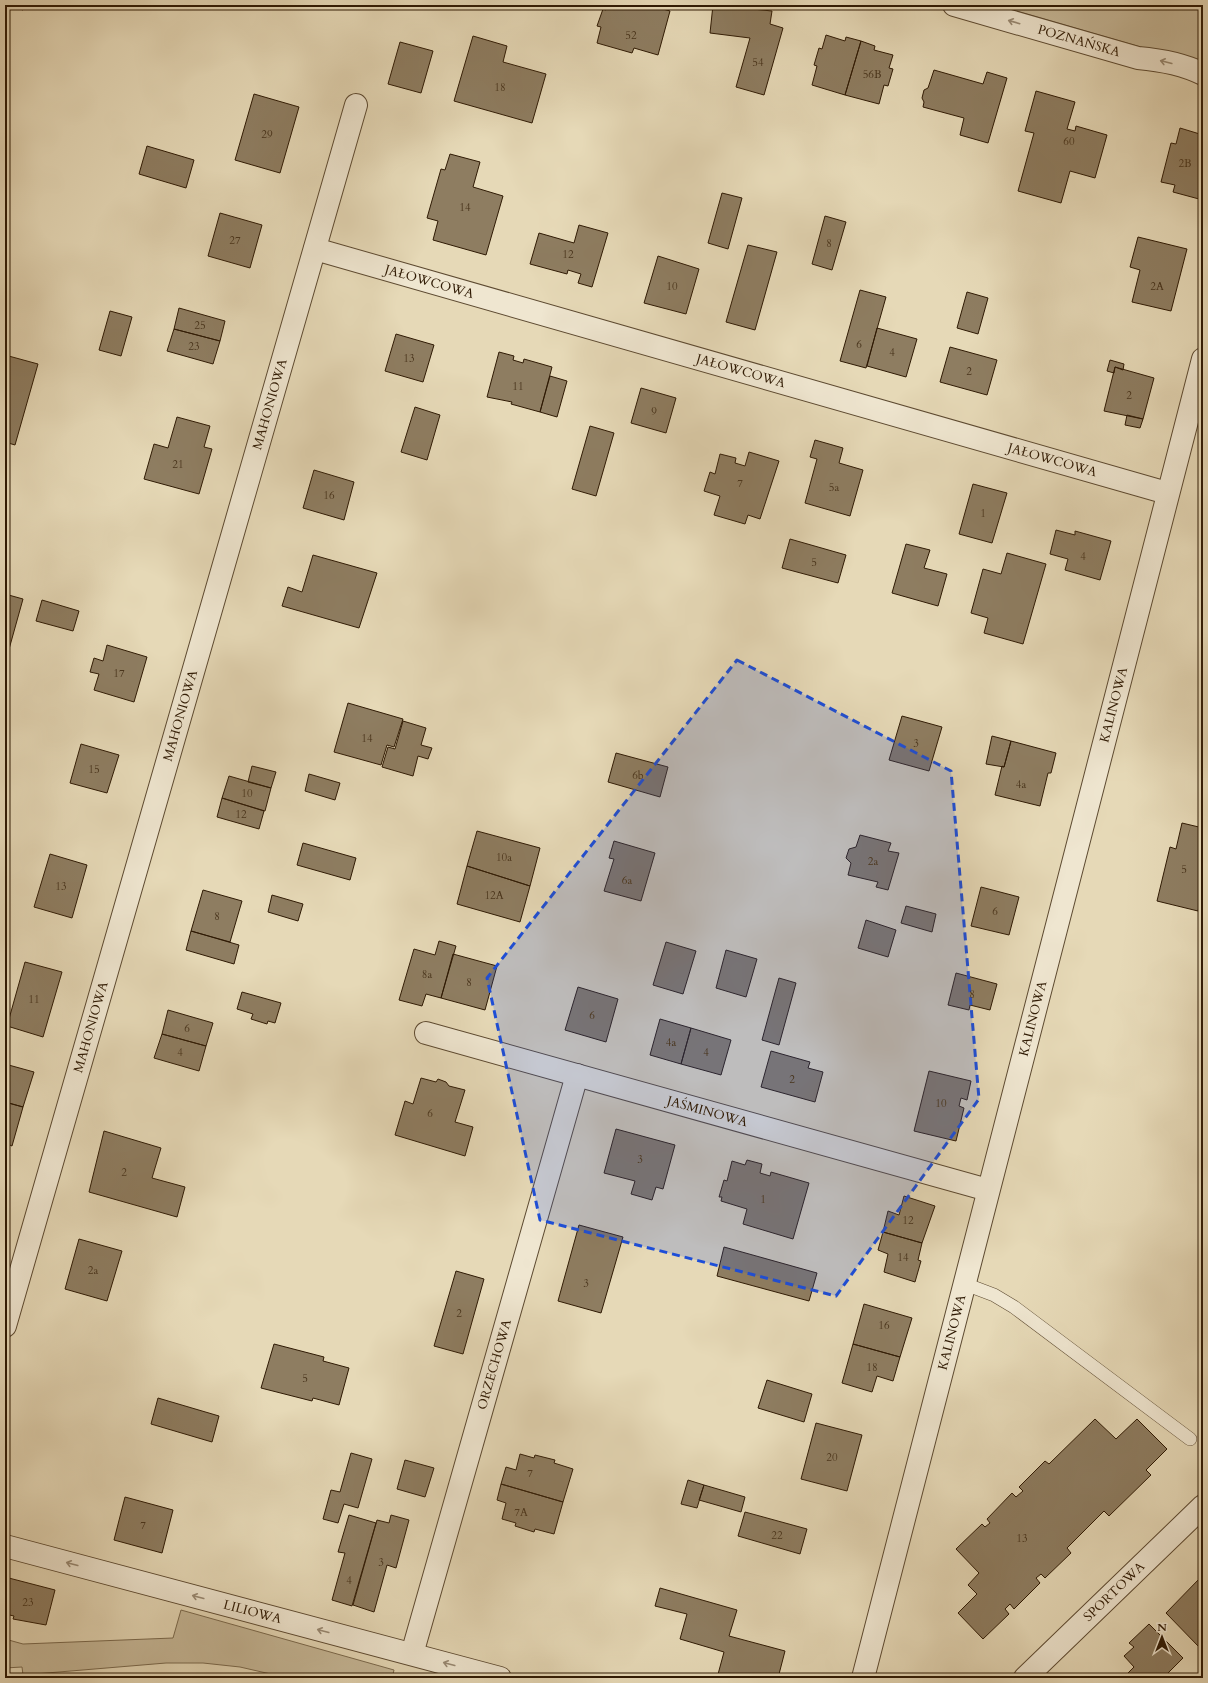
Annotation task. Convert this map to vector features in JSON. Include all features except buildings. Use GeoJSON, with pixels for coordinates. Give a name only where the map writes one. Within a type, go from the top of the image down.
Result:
{"type":"FeatureCollection","features":[{"type":"Feature","properties":{"kind":"street","name":"POZNAŃSKA"},"geometry":{"type":"LineString","coordinates":[[954,5],[1138,58],[1162,61],[1203,74]]}},
{"type":"Feature","properties":{"kind":"street","name":"MAHONIOWA"},"geometry":{"type":"LineString","coordinates":[[5,1326],[356,105]]}},
{"type":"Feature","properties":{"kind":"street","name":"JAŁOWCOWA"},"geometry":{"type":"LineString","coordinates":[[315,250],[1167,493]]}},
{"type":"Feature","properties":{"kind":"street","name":"KALINOWA"},"geometry":{"type":"LineString","coordinates":[[863,1678],[1167,493],[1203,359]]}},
{"type":"Feature","properties":{"kind":"street","name":"JAŚMINOWA"},"geometry":{"type":"LineString","coordinates":[[426,1033],[988,1190]]}},
{"type":"Feature","properties":{"kind":"street","name":"ORZECHOWA"},"geometry":{"type":"LineString","coordinates":[[412,1654],[576,1075]]}},
{"type":"Feature","properties":{"kind":"street","name":"SPORTOWA"},"geometry":{"type":"LineString","coordinates":[[1025,1678],[1203,1506]]}},
{"type":"Feature","properties":{"kind":"street","name":"LILIOWA"},"geometry":{"type":"LineString","coordinates":[[5,1546],[500,1678]]}},
{"type":"Feature","properties":{"kind":"lane"},"geometry":{"type":"LineString","coordinates":[[965,1284],[994,1295],[1014,1307],[1190,1439]]}},
{"type":"Feature","properties":{"kind":"highlighted area"},"geometry":{"type":"Polygon","coordinates":[[[737,660],[951,771],[979,1099],[836,1296],[540,1220],[487,978],[737,660]]]}},
{"type":"Feature","properties":{"kind":"shaded area"},"geometry":{"type":"Polygon","coordinates":[[[995,5],[1203,5],[1203,65],[995,5]]]}},
{"type":"Feature","properties":{"kind":"shaded area"},"geometry":{"type":"Polygon","coordinates":[[[181,1610],[394,1670],[392,1678],[288,1678],[240,1667],[203,1663],[166,1663],[23,1675],[22,1667],[5,1668],[5,1639],[23,1644],[173,1638],[181,1610]]]}}]}
